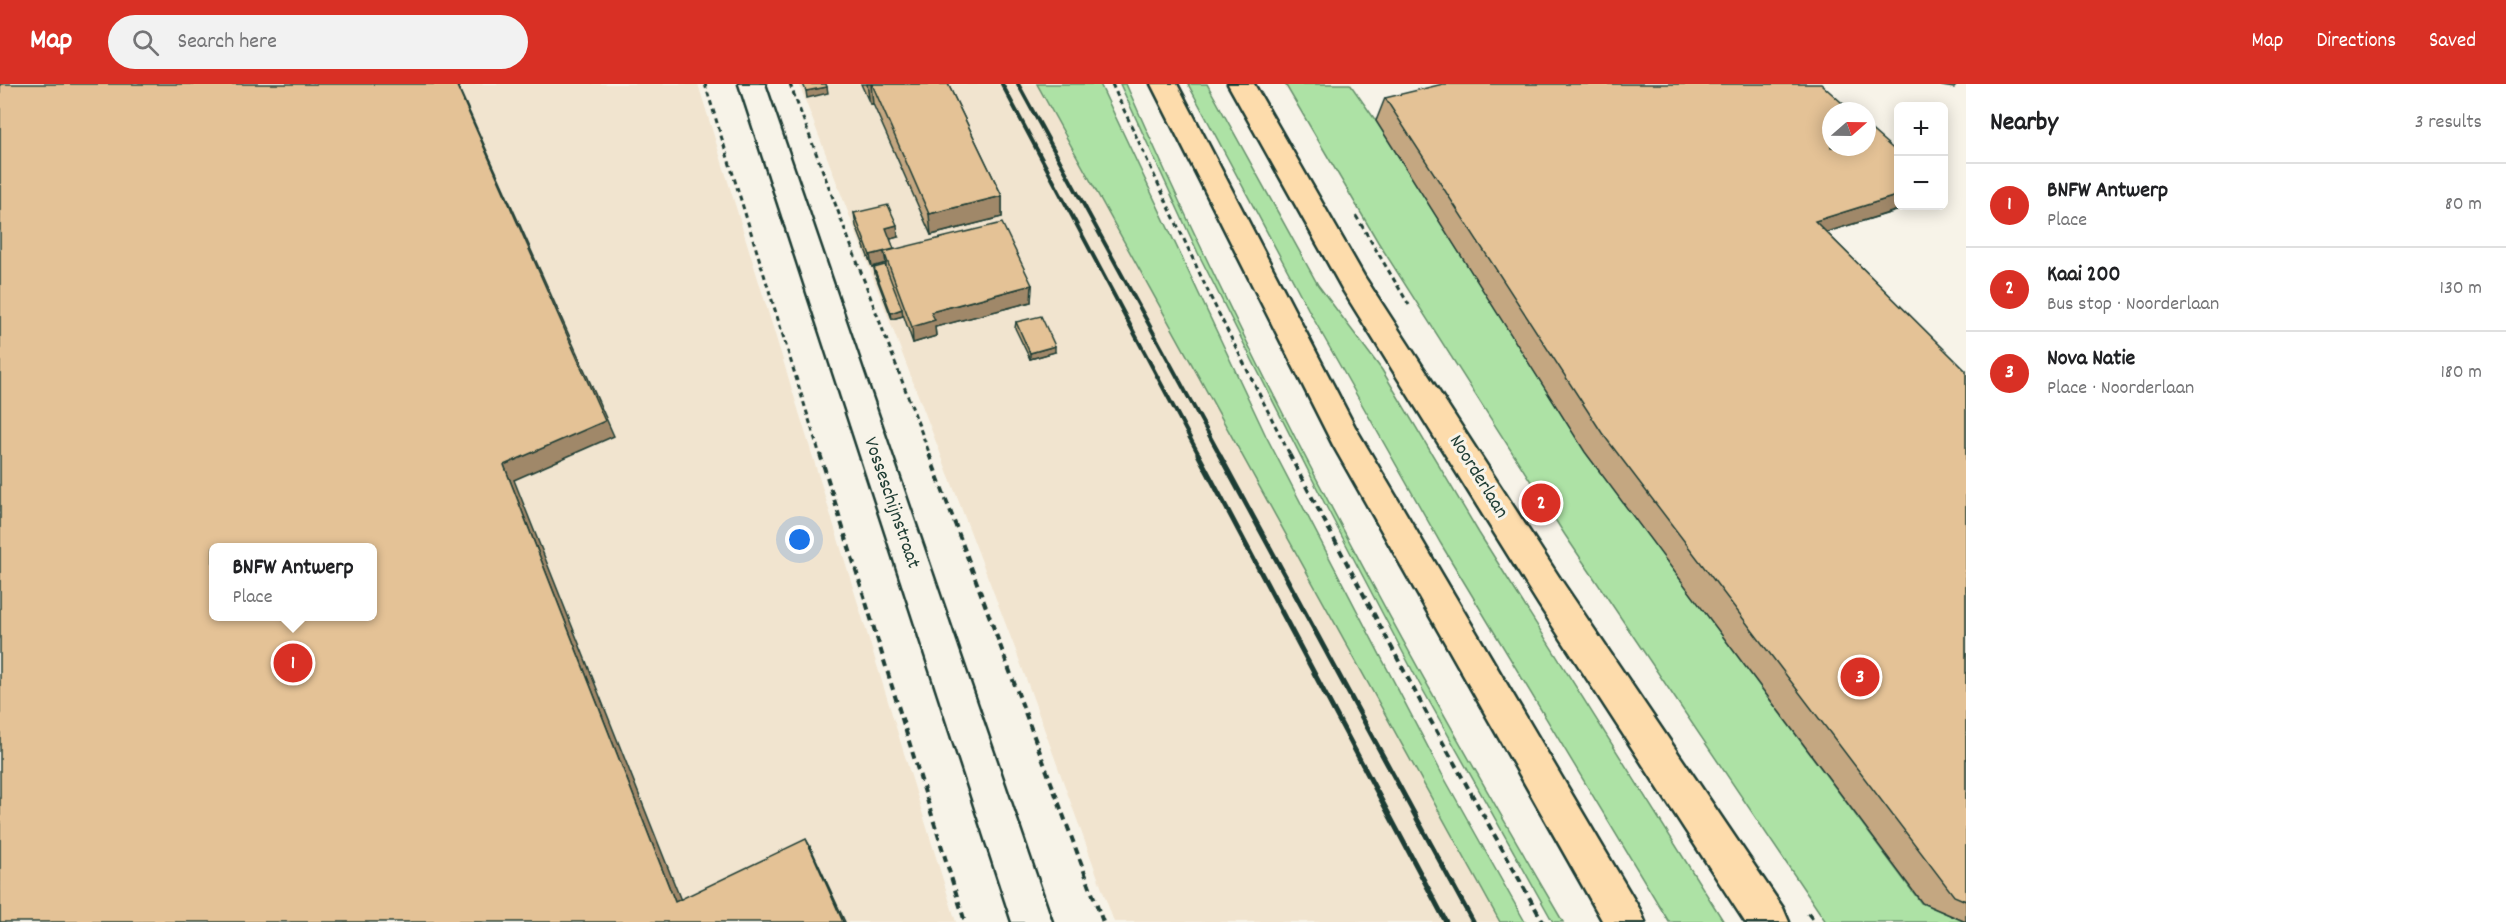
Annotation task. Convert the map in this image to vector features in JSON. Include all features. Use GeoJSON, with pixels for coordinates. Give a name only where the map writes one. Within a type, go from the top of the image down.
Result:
{"type":"FeatureCollection","features":[{"type":"Feature","properties":{"kind":"main road"},"geometry":{"type":"LineString","coordinates":[[1164,84],[1344,436],[1625,922]]}},
{"type":"Feature","properties":{"kind":"main road","name":"Noorderlaan"},"geometry":{"type":"LineString","coordinates":[[1240,84],[1354,284],[1551,594],[1769,922]]}},
{"type":"Feature","properties":{"kind":"street","name":"Vosseschijnstraat"},"geometry":{"type":"LineString","coordinates":[[752,84],[1032,922]]}},
{"type":"Feature","properties":{"kind":"path"},"geometry":{"type":"LineString","coordinates":[[705,84],[965,922]]}},
{"type":"Feature","properties":{"kind":"path"},"geometry":{"type":"LineString","coordinates":[[790,84],[1060,801],[1103,922]]}},
{"type":"Feature","properties":{"kind":"path"},"geometry":{"type":"LineString","coordinates":[[1112,84],[1221,319],[1336,546],[1543,922]]}},
{"type":"Feature","properties":{"kind":"shaded area"},"geometry":{"type":"Polygon","coordinates":[[[0,84],[698,84],[956,922],[0,922],[0,84]]]}},
{"type":"Feature","properties":{"kind":"shaded area"},"geometry":{"type":"Polygon","coordinates":[[[799,84],[1037,84],[1500,922],[1114,922],[1016,651],[799,84]]]}},
{"type":"Feature","properties":{"kind":"green space"},"geometry":{"type":"Polygon","coordinates":[[[1037,84],[1100,84],[1266,436],[1442,774],[1525,922],[1500,922],[1037,84]]]}},
{"type":"Feature","properties":{"kind":"green space"},"geometry":{"type":"Polygon","coordinates":[[[1120,84],[1126,84],[1226,298],[1332,509],[1388,614],[1563,922],[1553,922],[1419,683],[1327,508],[1198,253],[1120,84]]]}},
{"type":"Feature","properties":{"kind":"green space"},"geometry":{"type":"Polygon","coordinates":[[[1188,84],[1207,84],[1318,285],[1382,370],[1479,533],[1724,922],[1669,922],[1441,544],[1313,318],[1188,84]]]}},
{"type":"Feature","properties":{"kind":"green space"},"geometry":{"type":"Polygon","coordinates":[[[1285,84],[1350,84],[1376,121],[1585,451],[1921,903],[1966,922],[1826,922],[1565,535],[1378,242],[1285,84]]]}},
{"type":"Feature","properties":{"kind":"building"},"geometry":{"type":"Polygon","coordinates":[[[0,84],[456,84],[605,421],[504,465],[675,902],[806,839],[843,922],[0,922],[0,84]]]}},
{"type":"Feature","properties":{"kind":"building"},"geometry":{"type":"Polygon","coordinates":[[[803,84],[826,84],[827,87],[806,91],[803,84]]]}},
{"type":"Feature","properties":{"kind":"building"},"geometry":{"type":"Polygon","coordinates":[[[872,84],[948,84],[1002,196],[929,214],[872,84]]]}},
{"type":"Feature","properties":{"kind":"building"},"geometry":{"type":"Polygon","coordinates":[[[1443,84],[1821,84],[1841,102],[1822,102],[1822,156],[1876,156],[1876,134],[1894,150],[1894,197],[1815,221],[1966,371],[1966,901],[1954,896],[1602,433],[1385,98],[1443,84]]]}},
{"type":"Feature","properties":{"kind":"building"},"geometry":{"type":"Polygon","coordinates":[[[888,205],[897,225],[886,228],[894,249],[870,255],[854,213],[888,205]]]}},
{"type":"Feature","properties":{"kind":"building"},"geometry":{"type":"Polygon","coordinates":[[[1002,223],[1032,285],[931,312],[935,320],[912,327],[884,252],[1002,223]]]}},
{"type":"Feature","properties":{"kind":"building"},"geometry":{"type":"Polygon","coordinates":[[[885,265],[902,309],[891,313],[874,268],[885,265]]]}},
{"type":"Feature","properties":{"kind":"building"},"geometry":{"type":"Polygon","coordinates":[[[1041,316],[1055,346],[1030,353],[1016,322],[1041,316]]]}},
{"type":"Feature","properties":{"kind":"railway"},"geometry":{"type":"LineString","coordinates":[[1002,84],[1199,455]]}},
{"type":"Feature","properties":{"kind":"railway"},"geometry":{"type":"LineString","coordinates":[[1018,84],[1220,455]]}},
{"type":"Feature","properties":{"kind":"railway"},"geometry":{"type":"LineString","coordinates":[[1198,454],[1446,922]]}},
{"type":"Feature","properties":{"kind":"railway"},"geometry":{"type":"LineString","coordinates":[[1219,454],[1473,922]]}},
{"type":"Feature","properties":{"kind":"place","name":"Kaai 200"},"geometry":{"type":"Point","coordinates":[1541,503]}},
{"type":"Feature","properties":{"kind":"place","name":"BNFW Antwerp"},"geometry":{"type":"Point","coordinates":[293,663]}},
{"type":"Feature","properties":{"kind":"place","name":"Nova Natie"},"geometry":{"type":"Point","coordinates":[1860,677]}}]}
